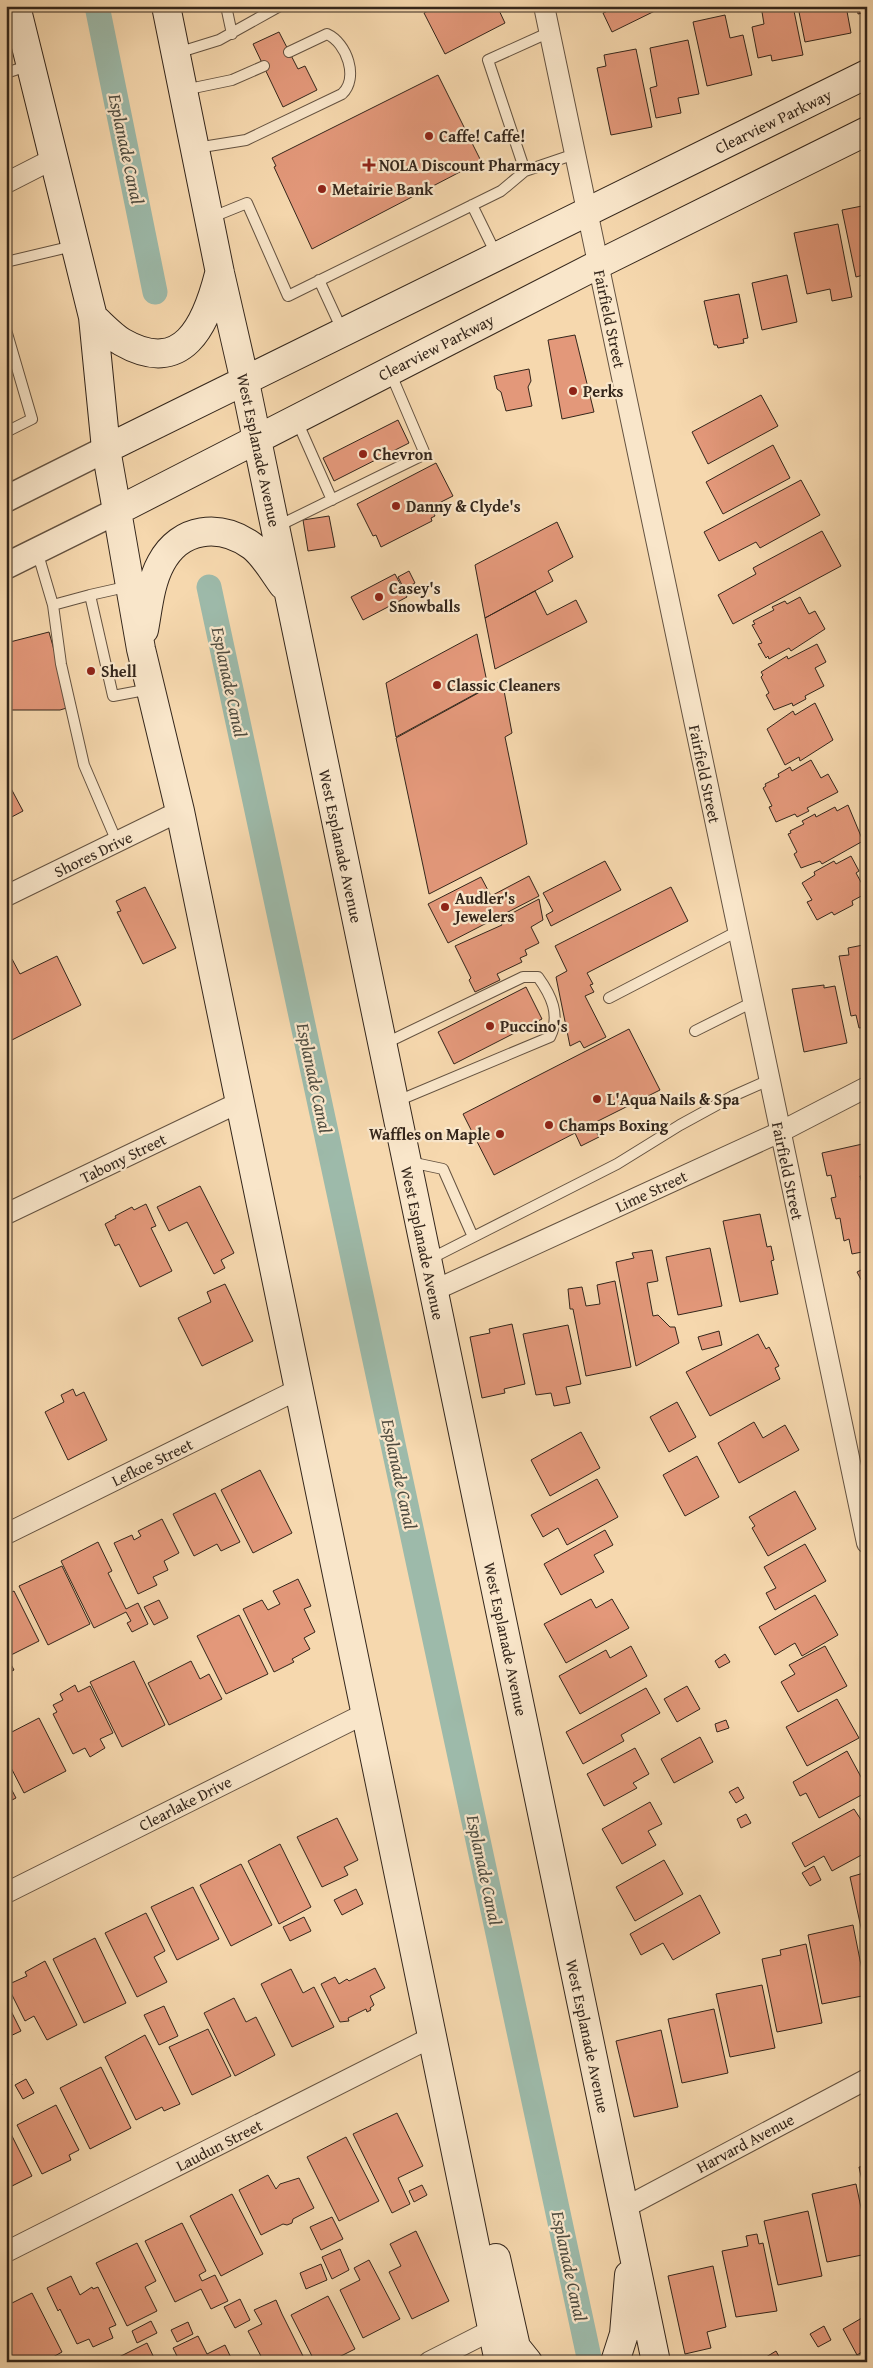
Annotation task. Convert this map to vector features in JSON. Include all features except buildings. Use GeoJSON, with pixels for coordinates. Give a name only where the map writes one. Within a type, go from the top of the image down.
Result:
{"type":"FeatureCollection","features":[{"type":"Feature","properties":{"kind":"main road"},"geometry":{"type":"LineString","coordinates":[[16,6],[19,69],[55,158],[93,317],[106,449],[141,649],[180,811],[297,1390],[499,2362]]}},
{"type":"Feature","properties":{"kind":"main road","name":"West Esplanade Avenue"},"geometry":{"type":"LineString","coordinates":[[166,6],[656,2362]]}},
{"type":"Feature","properties":{"kind":"main road","name":"Clearview Parkway"},"geometry":{"type":"LineString","coordinates":[[106,449],[867,74]]}},
{"type":"Feature","properties":{"kind":"main road","name":"Clearview Parkway"},"geometry":{"type":"LineString","coordinates":[[117,511],[599,264],[867,131]]}},
{"type":"Feature","properties":{"kind":"main road"},"geometry":{"type":"LineString","coordinates":[[93,317],[121,342],[144,353],[163,354],[186,346],[201,326],[212,300],[220,273]]}},
{"type":"Feature","properties":{"kind":"main road"},"geometry":{"type":"LineString","coordinates":[[141,649],[150,600],[160,564],[178,542],[204,530],[230,535],[253,547],[287,590]]}},
{"type":"Feature","properties":{"kind":"main road"},"geometry":{"type":"LineString","coordinates":[[448,2115],[476,2168],[516,2347],[528,2362]]}},
{"type":"Feature","properties":{"kind":"main road"},"geometry":{"type":"LineString","coordinates":[[615,2362],[624,2334],[632,2245]]}},
{"type":"Feature","properties":{"kind":"street","name":"Fairfield Street"},"geometry":{"type":"LineString","coordinates":[[544,6],[867,1543]]}},
{"type":"Feature","properties":{"kind":"street"},"geometry":{"type":"LineString","coordinates":[[6,183],[55,158]]}},
{"type":"Feature","properties":{"kind":"street","name":"Clearview Parkway"},"geometry":{"type":"LineString","coordinates":[[6,499],[106,449]]}},
{"type":"Feature","properties":{"kind":"street","name":"Clearview Parkway"},"geometry":{"type":"LineString","coordinates":[[6,566],[117,511]]}},
{"type":"Feature","properties":{"kind":"street","name":"Shores Drive"},"geometry":{"type":"LineString","coordinates":[[6,896],[180,811]]}},
{"type":"Feature","properties":{"kind":"street","name":"Lime Street"},"geometry":{"type":"LineString","coordinates":[[434,1291],[780,1132],[867,1087]]}},
{"type":"Feature","properties":{"kind":"street","name":"Tabony Street"},"geometry":{"type":"LineString","coordinates":[[6,1214],[240,1102]]}},
{"type":"Feature","properties":{"kind":"street","name":"Lefkoe Street"},"geometry":{"type":"LineString","coordinates":[[6,1534],[297,1390]]}},
{"type":"Feature","properties":{"kind":"street","name":"Clearlake Drive"},"geometry":{"type":"LineString","coordinates":[[6,1893],[364,1714]]}},
{"type":"Feature","properties":{"kind":"street","name":"Laudun Street"},"geometry":{"type":"LineString","coordinates":[[6,2252],[432,2037]]}},
{"type":"Feature","properties":{"kind":"street","name":"Harvard Avenue"},"geometry":{"type":"LineString","coordinates":[[624,2208],[867,2079]]}},
{"type":"Feature","properties":{"kind":"street"},"geometry":{"type":"LineString","coordinates":[[429,2362],[492,2330]]}},
{"type":"Feature","properties":{"kind":"lane"},"geometry":{"type":"LineString","coordinates":[[226,6],[232,34]]}},
{"type":"Feature","properties":{"kind":"lane"},"geometry":{"type":"LineString","coordinates":[[176,54],[219,40],[280,6]]}},
{"type":"Feature","properties":{"kind":"lane"},"geometry":{"type":"LineString","coordinates":[[525,171],[488,60],[550,32]]}},
{"type":"Feature","properties":{"kind":"lane"},"geometry":{"type":"LineString","coordinates":[[195,148],[246,140],[342,94],[349,88],[351,69],[335,37],[327,34],[289,52]]}},
{"type":"Feature","properties":{"kind":"lane"},"geometry":{"type":"LineString","coordinates":[[183,90],[232,80],[264,66]]}},
{"type":"Feature","properties":{"kind":"lane"},"geometry":{"type":"LineString","coordinates":[[209,219],[247,203],[288,296],[501,191],[525,171],[575,154]]}},
{"type":"Feature","properties":{"kind":"lane"},"geometry":{"type":"LineString","coordinates":[[472,205],[498,257]]}},
{"type":"Feature","properties":{"kind":"lane"},"geometry":{"type":"LineString","coordinates":[[6,262],[76,245]]}},
{"type":"Feature","properties":{"kind":"lane"},"geometry":{"type":"LineString","coordinates":[[319,280],[344,333]]}},
{"type":"Feature","properties":{"kind":"lane"},"geometry":{"type":"LineString","coordinates":[[6,330],[32,419],[6,432]]}},
{"type":"Feature","properties":{"kind":"lane"},"geometry":{"type":"LineString","coordinates":[[275,528],[425,454],[390,370]]}},
{"type":"Feature","properties":{"kind":"lane"},"geometry":{"type":"LineString","coordinates":[[296,418],[332,500]]}},
{"type":"Feature","properties":{"kind":"lane"},"geometry":{"type":"LineString","coordinates":[[37,551],[52,604],[61,664],[84,764],[117,842]]}},
{"type":"Feature","properties":{"kind":"lane"},"geometry":{"type":"LineString","coordinates":[[52,604],[130,586]]}},
{"type":"Feature","properties":{"kind":"lane"},"geometry":{"type":"LineString","coordinates":[[90,595],[112,696],[151,688]]}},
{"type":"Feature","properties":{"kind":"lane"},"geometry":{"type":"LineString","coordinates":[[608,998],[738,931]]}},
{"type":"Feature","properties":{"kind":"lane"},"geometry":{"type":"LineString","coordinates":[[382,1045],[523,977],[538,977],[549,992],[555,1011],[554,1029],[550,1037],[394,1103]]}},
{"type":"Feature","properties":{"kind":"lane"},"geometry":{"type":"LineString","coordinates":[[695,1031],[753,1002]]}},
{"type":"Feature","properties":{"kind":"lane"},"geometry":{"type":"LineString","coordinates":[[427,1261],[617,1164],[733,1096],[769,1080]]}},
{"type":"Feature","properties":{"kind":"lane"},"geometry":{"type":"LineString","coordinates":[[406,1161],[443,1168],[473,1237]]}},
{"type":"Feature","properties":{"kind":"waterway","name":"Esplanade Canal"},"geometry":{"type":"LineString","coordinates":[[97,6],[155,292]]}},
{"type":"Feature","properties":{"kind":"waterway","name":"Esplanade Canal"},"geometry":{"type":"LineString","coordinates":[[209,587],[590,2362]]}},
{"type":"Feature","properties":{"kind":"place","name":"Caffe! Caffe!"},"geometry":{"type":"Point","coordinates":[429,136]}},
{"type":"Feature","properties":{"kind":"place","name":"NOLA Discount Pharmacy"},"geometry":{"type":"Point","coordinates":[369,165]}},
{"type":"Feature","properties":{"kind":"place","name":"Metairie Bank"},"geometry":{"type":"Point","coordinates":[322,189]}},
{"type":"Feature","properties":{"kind":"place","name":"Perks"},"geometry":{"type":"Point","coordinates":[573,391]}},
{"type":"Feature","properties":{"kind":"place","name":"Chevron"},"geometry":{"type":"Point","coordinates":[363,454]}},
{"type":"Feature","properties":{"kind":"place","name":"Danny & Clyde's"},"geometry":{"type":"Point","coordinates":[396,506]}},
{"type":"Feature","properties":{"kind":"place","name":"Casey's Snowballs"},"geometry":{"type":"Point","coordinates":[379,597]}},
{"type":"Feature","properties":{"kind":"place","name":"Shell"},"geometry":{"type":"Point","coordinates":[91,671]}},
{"type":"Feature","properties":{"kind":"place","name":"Classic Cleaners"},"geometry":{"type":"Point","coordinates":[437,685]}},
{"type":"Feature","properties":{"kind":"place","name":"Audler's Jewelers"},"geometry":{"type":"Point","coordinates":[445,907]}},
{"type":"Feature","properties":{"kind":"place","name":"Puccino's"},"geometry":{"type":"Point","coordinates":[490,1026]}},
{"type":"Feature","properties":{"kind":"place","name":"L'Aqua Nails & Spa"},"geometry":{"type":"Point","coordinates":[597,1099]}},
{"type":"Feature","properties":{"kind":"place","name":"Champs Boxing"},"geometry":{"type":"Point","coordinates":[549,1125]}},
{"type":"Feature","properties":{"kind":"place","name":"Waffles on Maple"},"geometry":{"type":"Point","coordinates":[500,1134]}}]}
